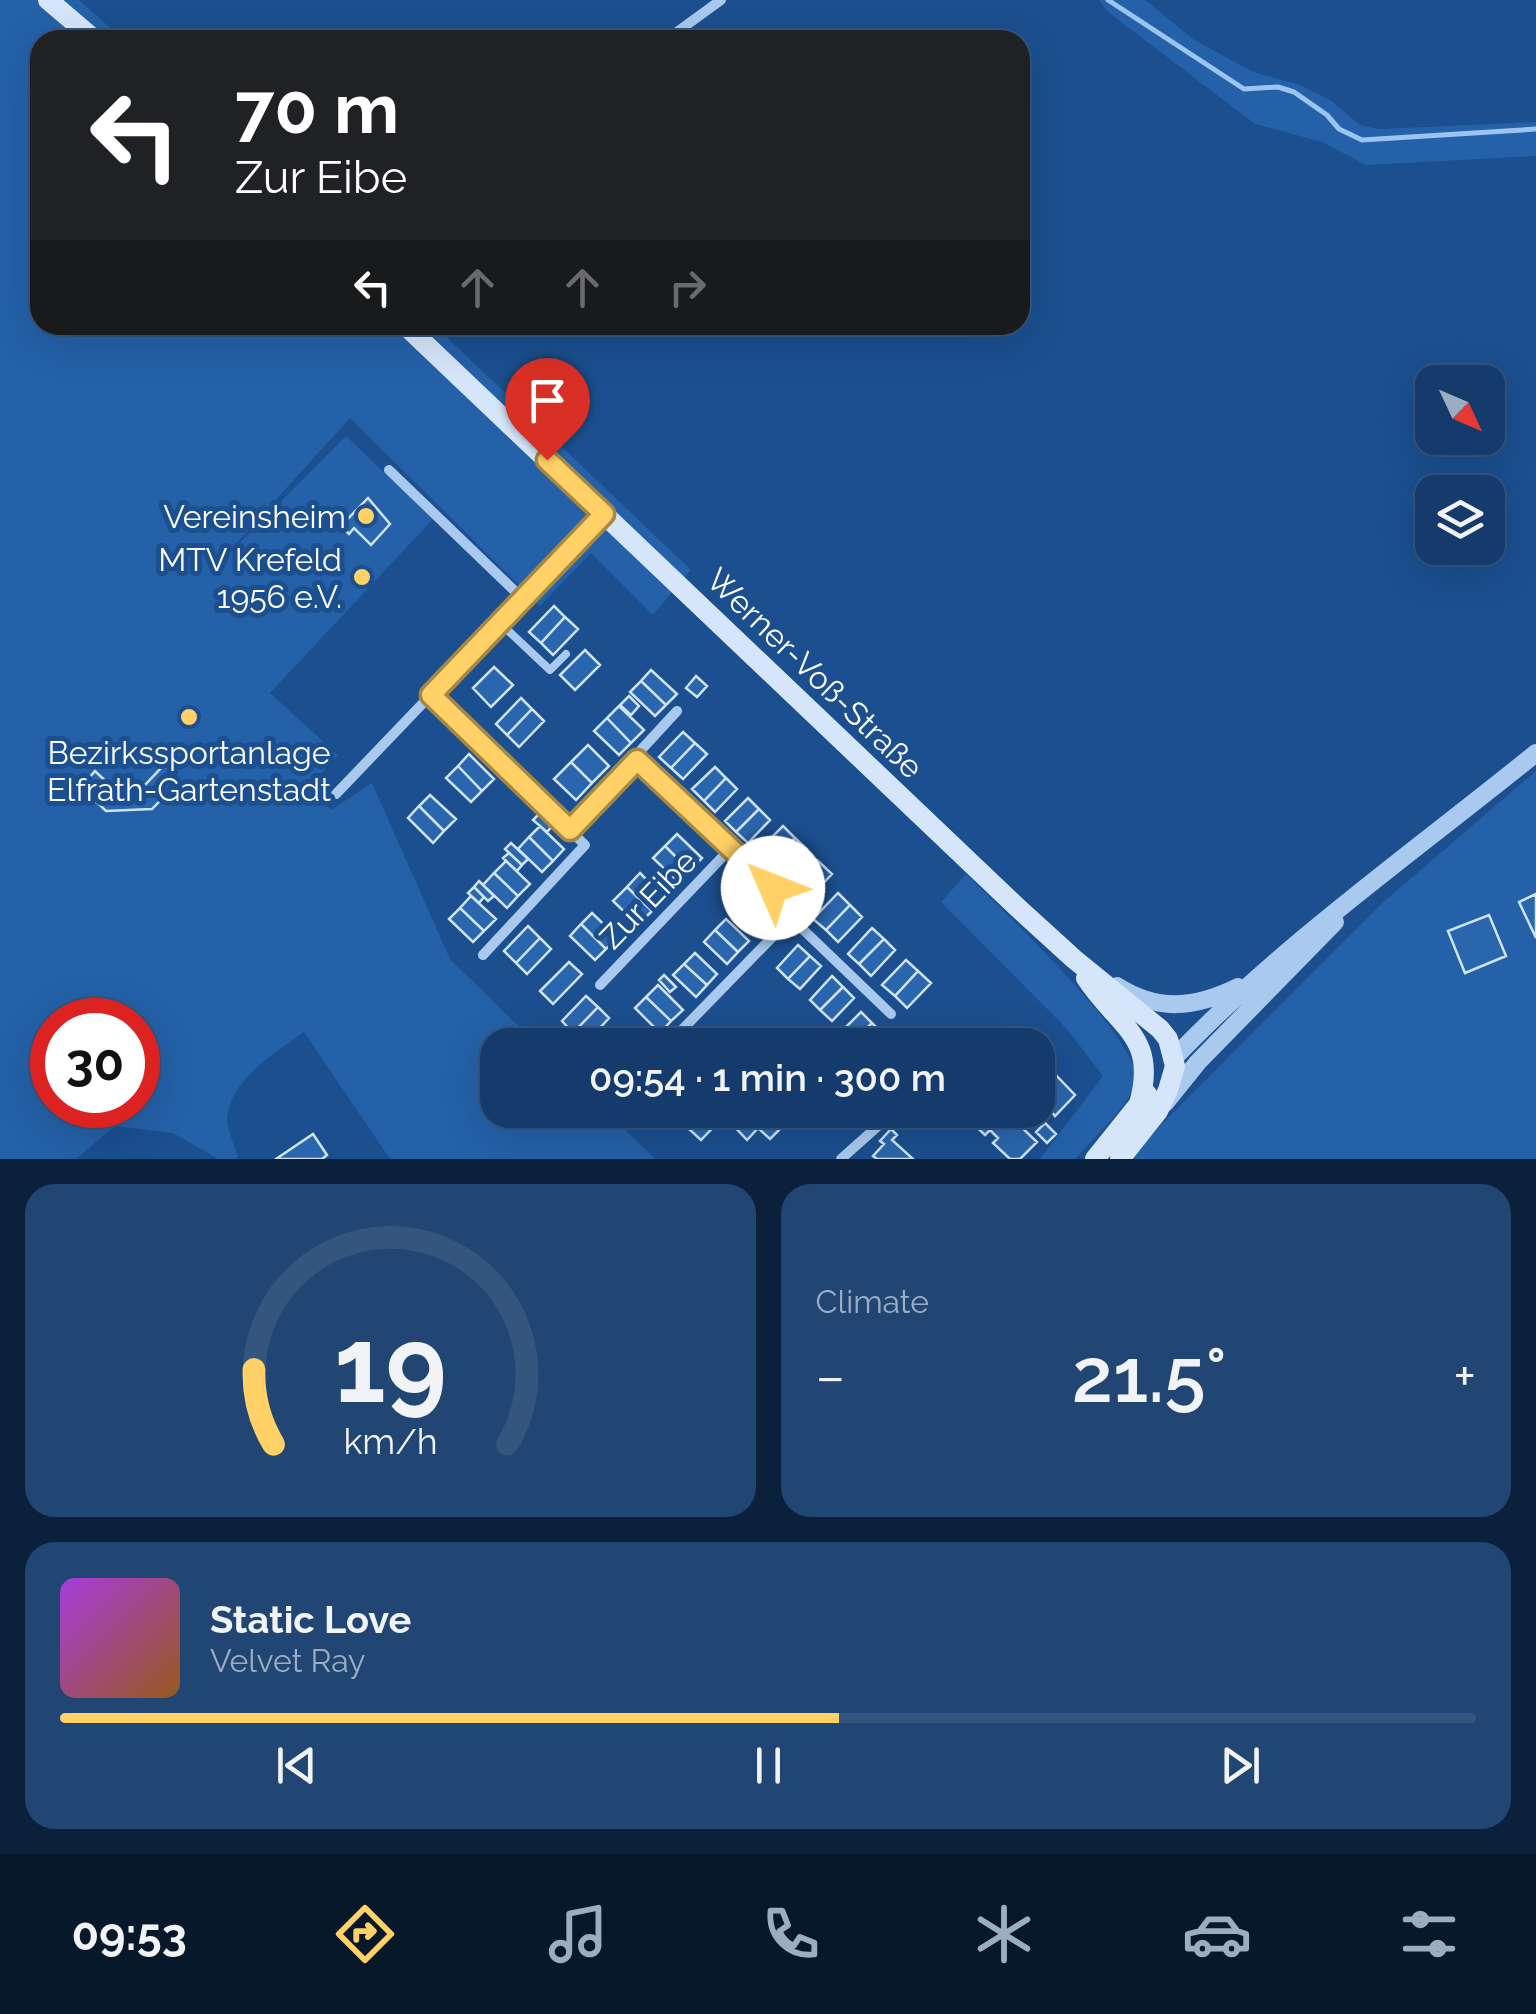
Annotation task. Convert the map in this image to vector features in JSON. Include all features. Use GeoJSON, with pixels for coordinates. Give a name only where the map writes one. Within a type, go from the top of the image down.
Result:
{"type":"FeatureCollection","features":[{"type":"Feature","properties":{"kind":"main road"},"geometry":{"type":"LineString","coordinates":[[48,0],[84,30]]}},
{"type":"Feature","properties":{"kind":"main road","name":"Werner-Voß-Straße"},"geometry":{"type":"LineString","coordinates":[[415,335],[1074,959],[1160,1028],[1173,1063]]}},
{"type":"Feature","properties":{"kind":"main road"},"geometry":{"type":"LineString","coordinates":[[1074,959],[1094,990],[1154,1062],[1173,1063],[1120,1159]]}},
{"type":"Feature","properties":{"kind":"main road"},"geometry":{"type":"LineString","coordinates":[[1142,1048],[1149,1108]]}},
{"type":"Feature","properties":{"kind":"main road"},"geometry":{"type":"LineString","coordinates":[[1095,1159],[1149,1108]]}},
{"type":"Feature","properties":{"kind":"street"},"geometry":{"type":"LineString","coordinates":[[680,30],[721,0]]}},
{"type":"Feature","properties":{"kind":"street"},"geometry":{"type":"LineString","coordinates":[[389,470],[522,599]]}},
{"type":"Feature","properties":{"kind":"street"},"geometry":{"type":"LineString","coordinates":[[336,794],[604,514]]}},
{"type":"Feature","properties":{"kind":"street"},"geometry":{"type":"LineString","coordinates":[[431,695],[584,845],[483,955]]}},
{"type":"Feature","properties":{"kind":"street"},"geometry":{"type":"LineString","coordinates":[[570,830],[637,760],[641,750],[677,711]]}},
{"type":"Feature","properties":{"kind":"street"},"geometry":{"type":"LineString","coordinates":[[1173,1063],[1256,977],[1294,944],[1536,753]]}},
{"type":"Feature","properties":{"kind":"street","name":"Zur Eibe"},"geometry":{"type":"LineString","coordinates":[[637,760],[794,908],[790,918],[892,1014]]}},
{"type":"Feature","properties":{"kind":"street","name":"Zur Eibe"},"geometry":{"type":"LineString","coordinates":[[600,985],[731,848]]}},
{"type":"Feature","properties":{"kind":"street"},"geometry":{"type":"LineString","coordinates":[[1149,1108],[1298,963],[1358,896]]}},
{"type":"Feature","properties":{"kind":"street"},"geometry":{"type":"LineString","coordinates":[[683,1028],[790,918]]}},
{"type":"Feature","properties":{"kind":"street"},"geometry":{"type":"LineString","coordinates":[[1074,959],[1130,994],[1160,1005],[1203,1001],[1256,977]]}},
{"type":"Feature","properties":{"kind":"street"},"geometry":{"type":"LineString","coordinates":[[1173,1063],[1198,1062]]}},
{"type":"Feature","properties":{"kind":"street"},"geometry":{"type":"LineString","coordinates":[[842,1159],[876,1128]]}},
{"type":"Feature","properties":{"kind":"lane"},"geometry":{"type":"LineString","coordinates":[[500,623],[550,670],[566,654]]}},
{"type":"Feature","properties":{"kind":"shaded area"},"geometry":{"type":"Polygon","coordinates":[[[0,0],[79,0],[113,30],[30,30],[30,335],[444,335],[691,570],[653,615],[591,553],[540,606],[350,418],[204,579],[346,436],[433,519],[270,693],[338,755],[309,788],[331,810],[372,783],[450,959],[521,1028],[480,1028],[480,1128],[623,1128],[655,1159],[390,1159],[304,1032],[256,1068],[236,1091],[227,1119],[238,1157],[218,1159],[173,1133],[132,1128],[160,1128],[160,998],[30,998],[30,1128],[113,1128],[76,1159],[0,1159],[0,0]],[[368,499],[349,534],[354,529],[371,545],[390,524],[368,499]],[[164,765],[142,788],[114,789],[95,772],[81,787],[107,811],[180,780],[164,765]]]}},
{"type":"Feature","properties":{"kind":"shaded area"},"geometry":{"type":"Polygon","coordinates":[[[1099,0],[1145,0],[1193,39],[1253,72],[1300,85],[1330,100],[1360,125],[1379,129],[1536,122],[1536,156],[1366,165],[1322,142],[1255,124],[1108,12],[1099,0]]]}},
{"type":"Feature","properties":{"kind":"shaded area"},"geometry":{"type":"Polygon","coordinates":[[[1536,771],[1536,1159],[1131,1159],[1380,905],[1536,771]]]}},
{"type":"Feature","properties":{"kind":"shaded area"},"geometry":{"type":"Polygon","coordinates":[[[966,874],[1092,1005],[1131,1061],[1136,1080],[1128,1099],[1075,1159],[1040,1159],[1103,1076],[1066,1028],[941,902],[966,874]]]}},
{"type":"Feature","properties":{"kind":"building","name":"Vereinsheim"},"geometry":{"type":"Polygon","coordinates":[[[368,498],[390,524],[371,545],[354,528],[349,534],[341,526],[368,498]]]}},
{"type":"Feature","properties":{"kind":"building"},"geometry":{"type":"Polygon","coordinates":[[[554,606],[565,617],[541,643],[529,632],[554,606]]]}},
{"type":"Feature","properties":{"kind":"building"},"geometry":{"type":"Polygon","coordinates":[[[565,617],[578,629],[553,655],[541,643],[565,617]]]}},
{"type":"Feature","properties":{"kind":"building"},"geometry":{"type":"Polygon","coordinates":[[[585,650],[600,665],[575,690],[560,675],[585,650]]]}},
{"type":"Feature","properties":{"kind":"building"},"geometry":{"type":"Polygon","coordinates":[[[494,667],[513,685],[491,707],[473,688],[494,667]]]}},
{"type":"Feature","properties":{"kind":"building"},"geometry":{"type":"Polygon","coordinates":[[[651,670],[677,694],[666,705],[641,681],[651,670]]]}},
{"type":"Feature","properties":{"kind":"building"},"geometry":{"type":"Polygon","coordinates":[[[696,676],[707,686],[697,697],[686,688],[696,676]]]}},
{"type":"Feature","properties":{"kind":"building"},"geometry":{"type":"Polygon","coordinates":[[[641,681],[666,705],[655,716],[630,692],[641,681]]]}},
{"type":"Feature","properties":{"kind":"building"},"geometry":{"type":"Polygon","coordinates":[[[629,696],[639,706],[631,715],[620,705],[629,696]]]}},
{"type":"Feature","properties":{"kind":"building"},"geometry":{"type":"Polygon","coordinates":[[[521,698],[532,709],[507,735],[496,724],[521,698]]]}},
{"type":"Feature","properties":{"kind":"building"},"geometry":{"type":"Polygon","coordinates":[[[619,706],[644,730],[631,743],[607,718],[619,706]]]}},
{"type":"Feature","properties":{"kind":"building"},"geometry":{"type":"Polygon","coordinates":[[[532,709],[544,721],[519,747],[507,735],[532,709]]]}},
{"type":"Feature","properties":{"kind":"building"},"geometry":{"type":"Polygon","coordinates":[[[607,718],[631,743],[619,755],[594,731],[607,718]]]}},
{"type":"Feature","properties":{"kind":"building"},"geometry":{"type":"Polygon","coordinates":[[[683,732],[695,743],[671,768],[659,757],[683,732]]]}},
{"type":"Feature","properties":{"kind":"building"},"geometry":{"type":"Polygon","coordinates":[[[695,743],[707,754],[683,779],[671,768],[695,743]]]}},
{"type":"Feature","properties":{"kind":"building"},"geometry":{"type":"Polygon","coordinates":[[[588,745],[609,766],[592,783],[571,762],[588,745]]]}},
{"type":"Feature","properties":{"kind":"building"},"geometry":{"type":"Polygon","coordinates":[[[469,754],[494,779],[482,791],[458,766],[469,754]]]}},
{"type":"Feature","properties":{"kind":"building"},"geometry":{"type":"Polygon","coordinates":[[[571,762],[592,783],[576,800],[554,779],[571,762]]]}},
{"type":"Feature","properties":{"kind":"building"},"geometry":{"type":"Polygon","coordinates":[[[164,765],[180,780],[152,809],[106,811],[81,787],[95,771],[114,789],[142,788],[164,765]]]}},
{"type":"Feature","properties":{"kind":"building"},"geometry":{"type":"Polygon","coordinates":[[[458,766],[482,791],[471,802],[446,778],[458,766]]]}},
{"type":"Feature","properties":{"kind":"building"},"geometry":{"type":"Polygon","coordinates":[[[715,767],[726,778],[704,801],[692,789],[715,767]]]}},
{"type":"Feature","properties":{"kind":"building"},"geometry":{"type":"Polygon","coordinates":[[[726,778],[737,789],[715,812],[704,801],[726,778]]]}},
{"type":"Feature","properties":{"kind":"building"},"geometry":{"type":"Polygon","coordinates":[[[430,795],[456,819],[444,831],[419,806],[430,795]]]}},
{"type":"Feature","properties":{"kind":"building"},"geometry":{"type":"Polygon","coordinates":[[[748,798],[759,809],[736,832],[725,821],[748,798]]]}},
{"type":"Feature","properties":{"kind":"building"},"geometry":{"type":"Polygon","coordinates":[[[419,806],[444,831],[433,843],[408,818],[419,806]]]}},
{"type":"Feature","properties":{"kind":"building"},"geometry":{"type":"Polygon","coordinates":[[[759,809],[770,820],[748,843],[736,832],[759,809]]]}},
{"type":"Feature","properties":{"kind":"building"},"geometry":{"type":"Polygon","coordinates":[[[540,813],[553,825],[547,832],[533,820],[540,813]]]}},
{"type":"Feature","properties":{"kind":"building"},"geometry":{"type":"Polygon","coordinates":[[[540,826],[564,849],[553,861],[529,837],[540,826]]]}},
{"type":"Feature","properties":{"kind":"building"},"geometry":{"type":"Polygon","coordinates":[[[783,826],[795,838],[769,864],[757,852],[783,826]]]}},
{"type":"Feature","properties":{"kind":"building"},"geometry":{"type":"Polygon","coordinates":[[[677,834],[702,858],[690,871],[665,846],[677,834]]]}},
{"type":"Feature","properties":{"kind":"building"},"geometry":{"type":"Polygon","coordinates":[[[529,837],[553,861],[542,872],[518,849],[529,837]]]}},
{"type":"Feature","properties":{"kind":"building"},"geometry":{"type":"Polygon","coordinates":[[[795,838],[807,849],[781,876],[769,864],[795,838]]]}},
{"type":"Feature","properties":{"kind":"building"},"geometry":{"type":"Polygon","coordinates":[[[511,843],[528,859],[522,865],[505,849],[511,843]]]}},
{"type":"Feature","properties":{"kind":"building"},"geometry":{"type":"Polygon","coordinates":[[[665,846],[690,871],[678,882],[653,858],[665,846]]]}},
{"type":"Feature","properties":{"kind":"building"},"geometry":{"type":"Polygon","coordinates":[[[509,853],[522,865],[517,871],[503,858],[509,853]]]}},
{"type":"Feature","properties":{"kind":"building"},"geometry":{"type":"Polygon","coordinates":[[[817,860],[832,874],[808,899],[793,885],[817,860]]]}},
{"type":"Feature","properties":{"kind":"building"},"geometry":{"type":"Polygon","coordinates":[[[506,861],[530,884],[518,896],[494,873],[506,861]]]}},
{"type":"Feature","properties":{"kind":"building"},"geometry":{"type":"Polygon","coordinates":[[[494,873],[518,896],[507,908],[483,885],[494,873]]]}},
{"type":"Feature","properties":{"kind":"building"},"geometry":{"type":"Polygon","coordinates":[[[640,873],[665,898],[652,911],[627,887],[640,873]]]}},
{"type":"Feature","properties":{"kind":"building"},"geometry":{"type":"Polygon","coordinates":[[[479,881],[494,896],[488,901],[474,887],[479,881]]]}},
{"type":"Feature","properties":{"kind":"building"},"geometry":{"type":"Polygon","coordinates":[[[474,887],[484,897],[479,903],[468,893],[474,887]]]}},
{"type":"Feature","properties":{"kind":"building"},"geometry":{"type":"Polygon","coordinates":[[[627,887],[652,911],[638,925],[613,901],[627,887]]]}},
{"type":"Feature","properties":{"kind":"building"},"geometry":{"type":"Polygon","coordinates":[[[838,893],[850,905],[826,930],[813,919],[838,893]]]}},
{"type":"Feature","properties":{"kind":"building"},"geometry":{"type":"Polygon","coordinates":[[[1536,894],[1536,938],[1519,902],[1536,894]]]}},
{"type":"Feature","properties":{"kind":"building"},"geometry":{"type":"Polygon","coordinates":[[[471,896],[496,919],[484,931],[460,908],[471,896]]]}},
{"type":"Feature","properties":{"kind":"building"},"geometry":{"type":"Polygon","coordinates":[[[850,905],[862,917],[838,942],[826,930],[850,905]]]}},
{"type":"Feature","properties":{"kind":"building"},"geometry":{"type":"Polygon","coordinates":[[[460,908],[484,931],[473,942],[449,919],[460,908]]]}},
{"type":"Feature","properties":{"kind":"building"},"geometry":{"type":"Polygon","coordinates":[[[592,913],[617,937],[606,949],[581,924],[592,913]]]}},
{"type":"Feature","properties":{"kind":"building"},"geometry":{"type":"Polygon","coordinates":[[[1489,915],[1506,956],[1465,973],[1448,931],[1489,915]]]}},
{"type":"Feature","properties":{"kind":"building"},"geometry":{"type":"Polygon","coordinates":[[[726,919],[749,941],[738,952],[715,930],[726,919]]]}},
{"type":"Feature","properties":{"kind":"building"},"geometry":{"type":"Polygon","coordinates":[[[581,924],[606,949],[595,960],[570,936],[581,924]]]}},
{"type":"Feature","properties":{"kind":"building"},"geometry":{"type":"Polygon","coordinates":[[[528,926],[540,938],[516,963],[504,951],[528,926]]]}},
{"type":"Feature","properties":{"kind":"building"},"geometry":{"type":"Polygon","coordinates":[[[872,928],[884,939],[859,964],[848,954],[872,928]]]}},
{"type":"Feature","properties":{"kind":"building"},"geometry":{"type":"Polygon","coordinates":[[[715,930],[738,952],[727,964],[704,942],[715,930]]]}},
{"type":"Feature","properties":{"kind":"building"},"geometry":{"type":"Polygon","coordinates":[[[540,938],[551,949],[527,974],[516,963],[540,938]]]}},
{"type":"Feature","properties":{"kind":"building"},"geometry":{"type":"Polygon","coordinates":[[[884,939],[895,950],[871,976],[859,964],[884,939]]]}},
{"type":"Feature","properties":{"kind":"building"},"geometry":{"type":"Polygon","coordinates":[[[798,945],[810,956],[788,979],[777,968],[798,945]]]}},
{"type":"Feature","properties":{"kind":"building"},"geometry":{"type":"Polygon","coordinates":[[[695,953],[717,974],[707,985],[684,964],[695,953]]]}},
{"type":"Feature","properties":{"kind":"building"},"geometry":{"type":"Polygon","coordinates":[[[810,956],[821,966],[800,989],[788,979],[810,956]]]}},
{"type":"Feature","properties":{"kind":"building"},"geometry":{"type":"Polygon","coordinates":[[[906,960],[918,971],[895,996],[882,985],[906,960]]]}},
{"type":"Feature","properties":{"kind":"building"},"geometry":{"type":"Polygon","coordinates":[[[569,962],[582,974],[553,1004],[540,991],[569,962]]]}},
{"type":"Feature","properties":{"kind":"building"},"geometry":{"type":"Polygon","coordinates":[[[684,964],[707,985],[696,997],[673,975],[684,964]]]}},
{"type":"Feature","properties":{"kind":"building"},"geometry":{"type":"Polygon","coordinates":[[[918,971],[931,983],[907,1008],[895,996],[918,971]]]}},
{"type":"Feature","properties":{"kind":"building"},"geometry":{"type":"Polygon","coordinates":[[[664,975],[676,987],[670,992],[659,980],[664,975]]]}},
{"type":"Feature","properties":{"kind":"building"},"geometry":{"type":"Polygon","coordinates":[[[832,976],[843,987],[820,1010],[810,1000],[832,976]]]}},
{"type":"Feature","properties":{"kind":"building"},"geometry":{"type":"Polygon","coordinates":[[[658,985],[683,1010],[671,1021],[646,997],[658,985]]]}},
{"type":"Feature","properties":{"kind":"building"},"geometry":{"type":"Polygon","coordinates":[[[843,987],[854,998],[832,1021],[820,1010],[843,987]]]}},
{"type":"Feature","properties":{"kind":"building"},"geometry":{"type":"Polygon","coordinates":[[[586,996],[598,1007],[578,1028],[568,1028],[562,1021],[586,996]]]}},
{"type":"Feature","properties":{"kind":"building"},"geometry":{"type":"Polygon","coordinates":[[[646,997],[671,1021],[665,1028],[655,1028],[635,1008],[646,997]]]}},
{"type":"Feature","properties":{"kind":"building"},"geometry":{"type":"Polygon","coordinates":[[[598,1007],[609,1018],[600,1028],[578,1028],[598,1007]]]}},
{"type":"Feature","properties":{"kind":"building"},"geometry":{"type":"Polygon","coordinates":[[[861,1012],[872,1023],[867,1028],[845,1028],[861,1012]]]}},
{"type":"Feature","properties":{"kind":"building"},"geometry":{"type":"Polygon","coordinates":[[[1055,1074],[1075,1095],[1055,1116],[1055,1074]]]}},
{"type":"Feature","properties":{"kind":"building"},"geometry":{"type":"Polygon","coordinates":[[[690,1128],[712,1128],[701,1140],[690,1128]]]}},
{"type":"Feature","properties":{"kind":"building"},"geometry":{"type":"Polygon","coordinates":[[[736,1128],[758,1128],[747,1140],[736,1128]]]}},
{"type":"Feature","properties":{"kind":"building"},"geometry":{"type":"Polygon","coordinates":[[[758,1128],[781,1128],[770,1139],[758,1128]]]}},
{"type":"Feature","properties":{"kind":"building"},"geometry":{"type":"Polygon","coordinates":[[[978,1128],[1022,1128],[1037,1142],[1020,1159],[1010,1159],[993,1143],[998,1138],[990,1130],[985,1135],[978,1128]]]}},
{"type":"Feature","properties":{"kind":"building"},"geometry":{"type":"Polygon","coordinates":[[[1050,1128],[1056,1134],[1047,1143],[1036,1132],[1050,1128]]]}},
{"type":"Feature","properties":{"kind":"building"},"geometry":{"type":"Polygon","coordinates":[[[891,1129],[897,1135],[892,1140],[913,1159],[873,1156],[891,1129]]]}},
{"type":"Feature","properties":{"kind":"building"},"geometry":{"type":"Polygon","coordinates":[[[313,1134],[327,1155],[322,1159],[276,1159],[313,1134]]]}},
{"type":"Feature","properties":{"kind":"waterway"},"geometry":{"type":"LineString","coordinates":[[1108,0],[1244,89],[1278,87],[1294,92],[1327,115],[1339,129],[1362,140],[1536,129]]}},
{"type":"Feature","properties":{"kind":"place","name":"Vereinsheim"},"geometry":{"type":"Point","coordinates":[366,516]}},
{"type":"Feature","properties":{"kind":"place","name":"MTV Krefeld 1956 e.V."},"geometry":{"type":"Point","coordinates":[362,577]}},
{"type":"Feature","properties":{"kind":"place","name":"Bezirkssportanlage Elfrath-Gartenstadt"},"geometry":{"type":"Point","coordinates":[189,717]}},
{"type":"Feature","properties":{"kind":"route"},"geometry":{"type":"LineString","coordinates":[[547,460],[604,514],[431,695],[570,830],[637,760],[773,888]]}}]}
